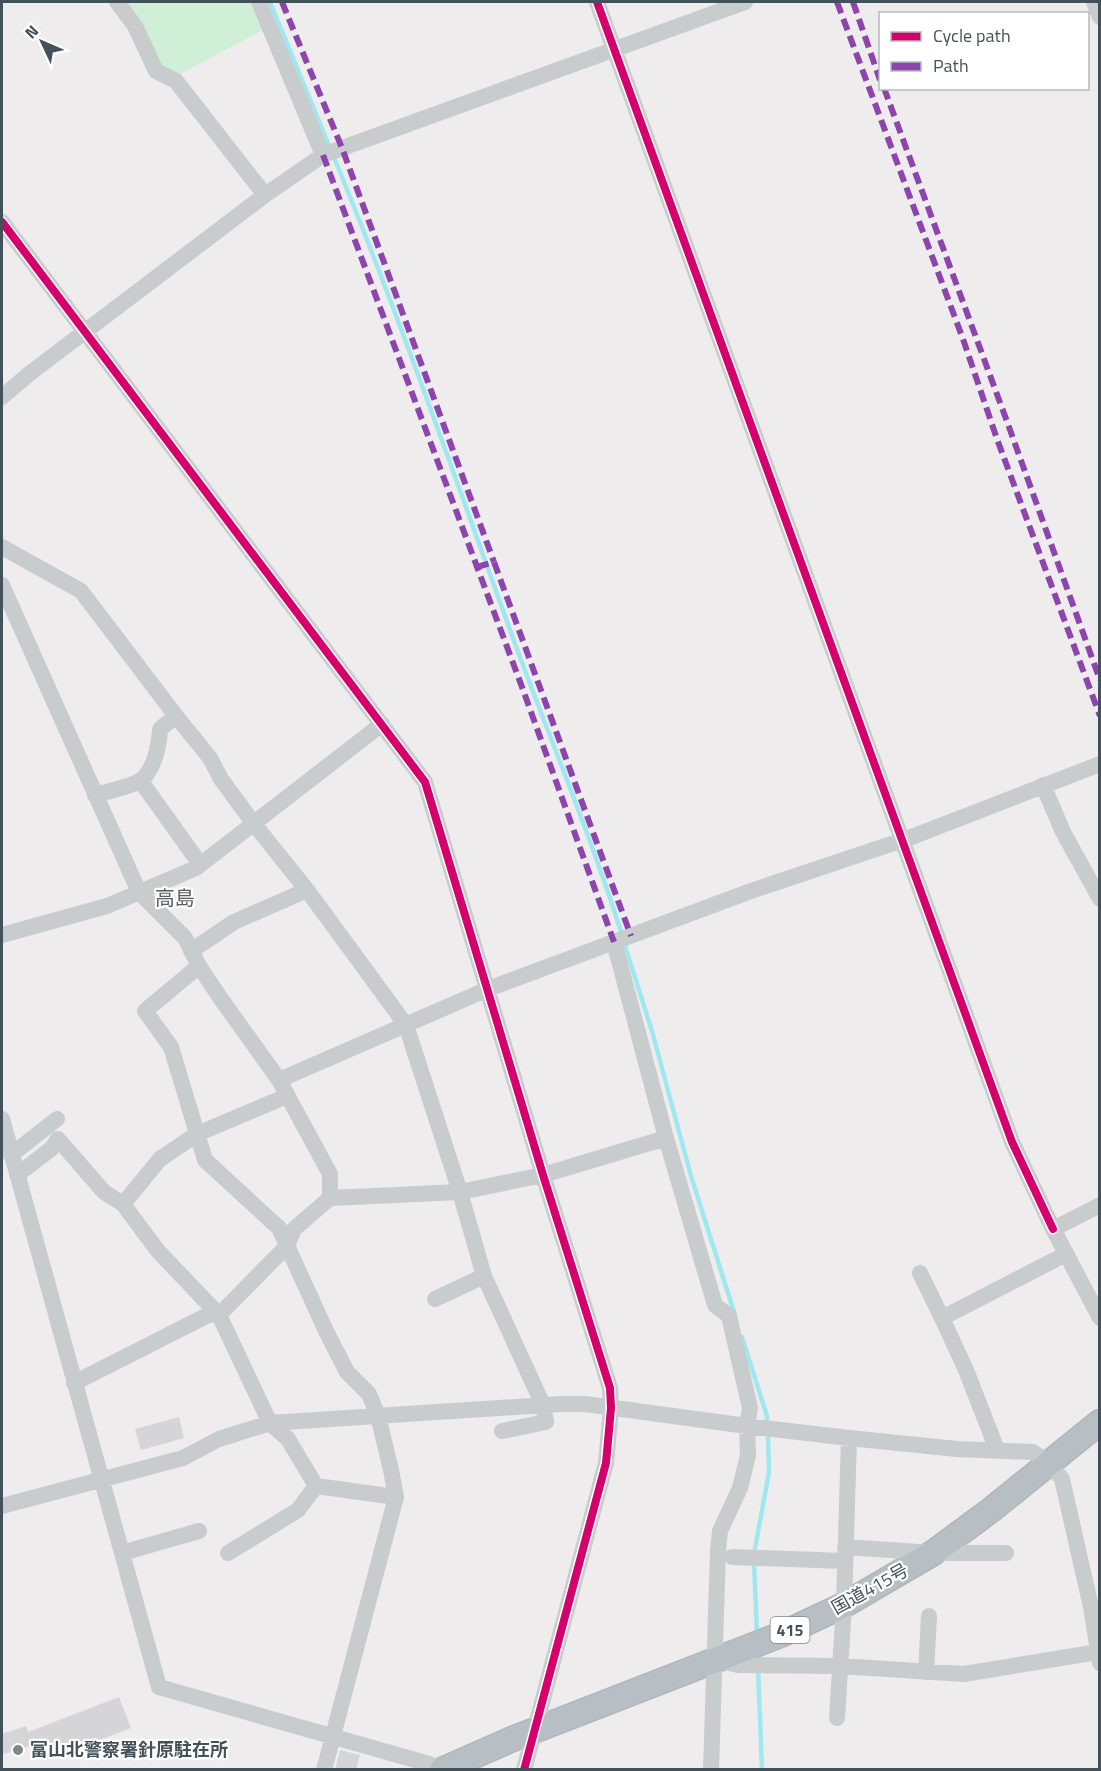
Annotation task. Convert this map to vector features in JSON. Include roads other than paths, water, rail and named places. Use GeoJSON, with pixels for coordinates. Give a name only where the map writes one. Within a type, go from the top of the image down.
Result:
{"type":"FeatureCollection","features":[{"type":"Feature","properties":{"kind":"highway","name":"国道415号"},"geometry":{"type":"LineString","coordinates":[[442,1770],[780,1635],[844,1605],[933,1553],[992,1510],[1100,1422]]}},
{"type":"Feature","properties":{"kind":"street"},"geometry":{"type":"LineString","coordinates":[[117,2],[135,26],[156,71],[176,81],[265,195]]}},
{"type":"Feature","properties":{"kind":"street"},"geometry":{"type":"LineString","coordinates":[[260,2],[323,155]]}},
{"type":"Feature","properties":{"kind":"street"},"geometry":{"type":"LineString","coordinates":[[597,2],[1012,1142],[1053,1229],[1100,1318]]}},
{"type":"Feature","properties":{"kind":"street"},"geometry":{"type":"LineString","coordinates":[[2,397],[265,195],[323,155],[745,2]]}},
{"type":"Feature","properties":{"kind":"street"},"geometry":{"type":"LineString","coordinates":[[1094,2],[1100,17]]}},
{"type":"Feature","properties":{"kind":"street"},"geometry":{"type":"LineString","coordinates":[[2,222],[424,782],[610,1388],[611,1408],[606,1463],[524,1770]]}},
{"type":"Feature","properties":{"kind":"street"},"geometry":{"type":"LineString","coordinates":[[2,547],[81,591],[210,758],[221,779],[254,824],[307,890],[406,1025],[460,1192],[484,1276],[543,1405],[546,1422],[502,1431]]}},
{"type":"Feature","properties":{"kind":"street"},"geometry":{"type":"LineString","coordinates":[[2,585],[139,892],[185,938],[220,999],[279,1080],[330,1174],[330,1198]]}},
{"type":"Feature","properties":{"kind":"street"},"geometry":{"type":"LineString","coordinates":[[96,795],[140,780],[145,776],[159,743],[160,729],[176,716]]}},
{"type":"Feature","properties":{"kind":"street"},"geometry":{"type":"LineString","coordinates":[[2,935],[107,906],[200,864],[382,724]]}},
{"type":"Feature","properties":{"kind":"street"},"geometry":{"type":"LineString","coordinates":[[279,1080],[488,989],[751,891],[902,841],[1100,764]]}},
{"type":"Feature","properties":{"kind":"street"},"geometry":{"type":"LineString","coordinates":[[140,780],[200,864]]}},
{"type":"Feature","properties":{"kind":"street"},"geometry":{"type":"LineString","coordinates":[[1043,785],[1063,832],[1100,899]]}},
{"type":"Feature","properties":{"kind":"street"},"geometry":{"type":"LineString","coordinates":[[191,951],[234,922],[307,890]]}},
{"type":"Feature","properties":{"kind":"street"},"geometry":{"type":"LineString","coordinates":[[614,942],[666,1138],[715,1305],[729,1316],[750,1408],[747,1426],[748,1455],[740,1488],[720,1531],[711,1770]]}},
{"type":"Feature","properties":{"kind":"street"},"geometry":{"type":"LineString","coordinates":[[199,966],[145,1011],[171,1047],[205,1160],[279,1228],[347,1372],[369,1395],[378,1416],[396,1497],[324,1770]]}},
{"type":"Feature","properties":{"kind":"street"},"geometry":{"type":"LineString","coordinates":[[123,1204],[160,1159],[197,1134],[287,1096]]}},
{"type":"Feature","properties":{"kind":"street"},"geometry":{"type":"LineString","coordinates":[[2,1119],[159,1688],[332,1735],[429,1764],[435,1770]]}},
{"type":"Feature","properties":{"kind":"street"},"geometry":{"type":"LineString","coordinates":[[11,1155],[57,1119]]}},
{"type":"Feature","properties":{"kind":"street"},"geometry":{"type":"LineString","coordinates":[[74,1383],[208,1315],[219,1315],[287,1246],[294,1229],[330,1198],[460,1192],[543,1175],[666,1138]]}},
{"type":"Feature","properties":{"kind":"street"},"geometry":{"type":"LineString","coordinates":[[17,1174],[51,1149],[58,1139],[104,1192],[123,1204],[158,1251],[219,1315],[270,1423],[288,1439],[316,1486]]}},
{"type":"Feature","properties":{"kind":"street"},"geometry":{"type":"LineString","coordinates":[[1053,1229],[1100,1205]]}},
{"type":"Feature","properties":{"kind":"street"},"geometry":{"type":"LineString","coordinates":[[942,1318],[1066,1254]]}},
{"type":"Feature","properties":{"kind":"street"},"geometry":{"type":"LineString","coordinates":[[920,1273],[966,1370],[997,1450]]}},
{"type":"Feature","properties":{"kind":"street"},"geometry":{"type":"LineString","coordinates":[[435,1299],[484,1276]]}},
{"type":"Feature","properties":{"kind":"street"},"geometry":{"type":"LineString","coordinates":[[2,1506],[183,1458],[219,1439],[270,1423],[543,1405],[585,1404],[849,1438],[957,1449],[1033,1452],[1049,1463],[1062,1479],[1091,1607],[1099,1657],[964,1674],[840,1666],[738,1665],[716,1660]]}},
{"type":"Feature","properties":{"kind":"street"},"geometry":{"type":"LineString","coordinates":[[837,1718],[844,1605],[849,1438]]}},
{"type":"Feature","properties":{"kind":"street"},"geometry":{"type":"LineString","coordinates":[[316,1486],[396,1497]]}},
{"type":"Feature","properties":{"kind":"street"},"geometry":{"type":"LineString","coordinates":[[228,1553],[298,1510],[316,1486]]}},
{"type":"Feature","properties":{"kind":"street"},"geometry":{"type":"LineString","coordinates":[[122,1553],[199,1531]]}},
{"type":"Feature","properties":{"kind":"street"},"geometry":{"type":"LineString","coordinates":[[732,1557],[1006,1553]]}},
{"type":"Feature","properties":{"kind":"street"},"geometry":{"type":"LineString","coordinates":[[926,1672],[929,1616]]}},
{"type":"Feature","properties":{"kind":"waterway"},"geometry":{"type":"LineString","coordinates":[[270,2],[330,148]]}},
{"type":"Feature","properties":{"kind":"waterway"},"geometry":{"type":"LineString","coordinates":[[333,155],[404,336],[514,641],[597,861],[622,935]]}},
{"type":"Feature","properties":{"kind":"waterway"},"geometry":{"type":"LineString","coordinates":[[624,943],[652,1031],[691,1176],[735,1315]]}},
{"type":"Feature","properties":{"kind":"waterway"},"geometry":{"type":"LineString","coordinates":[[742,1337],[767,1416],[767,1424]]}},
{"type":"Feature","properties":{"kind":"waterway"},"geometry":{"type":"LineString","coordinates":[[754,1554],[769,1472],[768,1432]]}},
{"type":"Feature","properties":{"kind":"waterway"},"geometry":{"type":"LineString","coordinates":[[754,1562],[757,1635]]}},
{"type":"Feature","properties":{"kind":"waterway"},"geometry":{"type":"LineString","coordinates":[[758,1667],[762,1770]]}},
{"type":"Feature","properties":{"kind":"place","name":"富山北警察署針原駐在所"},"geometry":{"type":"Point","coordinates":[18,1750]}},
{"type":"Feature","properties":{"kind":"district","name":"高島"},"geometry":{"type":"Point","coordinates":[175,898]}}]}
